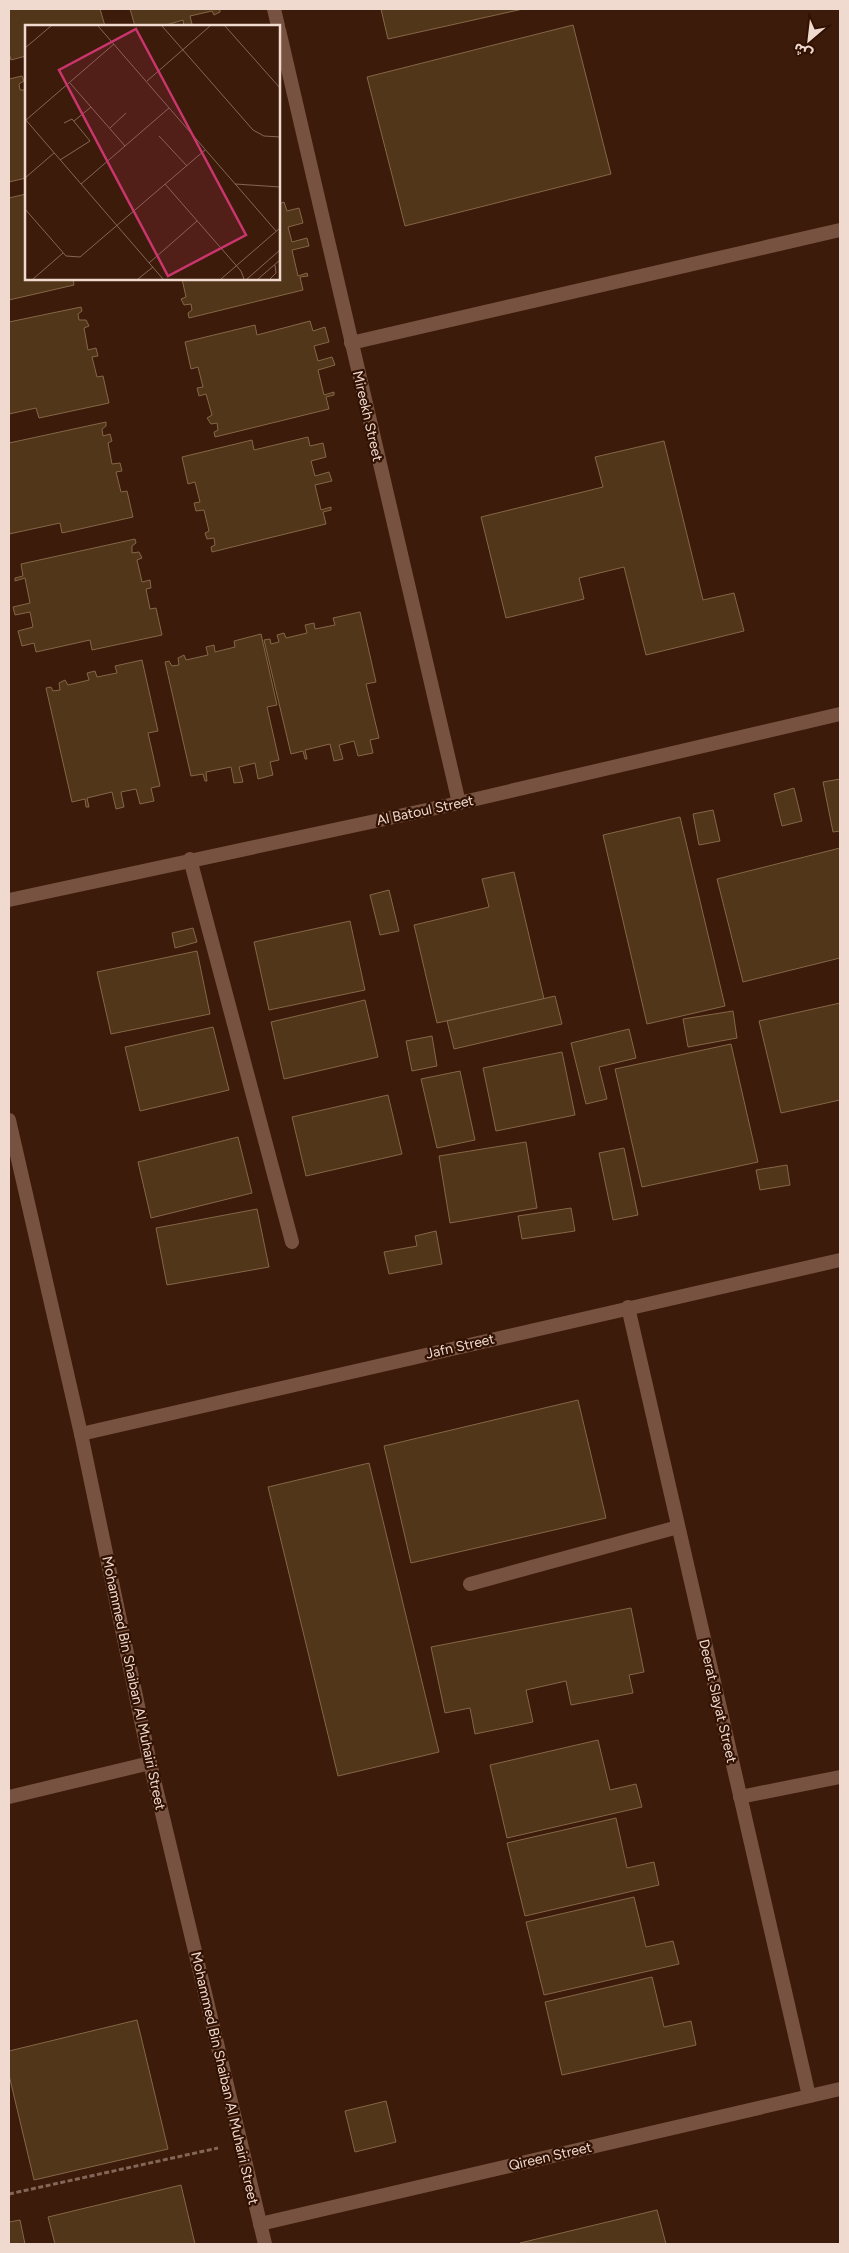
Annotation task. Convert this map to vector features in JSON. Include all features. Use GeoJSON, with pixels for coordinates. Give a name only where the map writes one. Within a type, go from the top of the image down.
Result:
{"type":"FeatureCollection","features":[{"type":"Feature","properties":{"kind":"street","name":"Mireekh Street"},"geometry":{"type":"LineString","coordinates":[[274,9],[277,25]]}},
{"type":"Feature","properties":{"kind":"street","name":"Mireekh Street"},"geometry":{"type":"LineString","coordinates":[[280,37],[459,803]]}},
{"type":"Feature","properties":{"kind":"street"},"geometry":{"type":"LineString","coordinates":[[351,343],[840,230]]}},
{"type":"Feature","properties":{"kind":"street","name":"Al Batoul Street"},"geometry":{"type":"LineString","coordinates":[[9,900],[190,859],[459,803],[840,714]]}},
{"type":"Feature","properties":{"kind":"street"},"geometry":{"type":"LineString","coordinates":[[190,859],[292,1242]]}},
{"type":"Feature","properties":{"kind":"street","name":"Mohammed Bin Shaiban Al Muhairi Street"},"geometry":{"type":"LineString","coordinates":[[9,1120],[81,1434],[150,1763],[265,2244]]}},
{"type":"Feature","properties":{"kind":"street","name":"Jafn Street"},"geometry":{"type":"LineString","coordinates":[[81,1434],[628,1307],[840,1260]]}},
{"type":"Feature","properties":{"kind":"street","name":"Deerat Slayat Street"},"geometry":{"type":"LineString","coordinates":[[628,1307],[809,2096]]}},
{"type":"Feature","properties":{"kind":"street"},"geometry":{"type":"LineString","coordinates":[[470,1584],[678,1527]]}},
{"type":"Feature","properties":{"kind":"street"},"geometry":{"type":"LineString","coordinates":[[9,1797],[150,1763]]}},
{"type":"Feature","properties":{"kind":"street"},"geometry":{"type":"LineString","coordinates":[[740,1797],[840,1777]]}},
{"type":"Feature","properties":{"kind":"street","name":"Qireen Street"},"geometry":{"type":"LineString","coordinates":[[260,2224],[840,2089]]}},
{"type":"Feature","properties":{"kind":"path"},"geometry":{"type":"LineString","coordinates":[[9,2194],[241,2142]]}},
{"type":"Feature","properties":{"kind":"building"},"geometry":{"type":"Polygon","coordinates":[[[9,9],[100,9],[105,25],[25,25],[25,56],[11,60],[9,53],[9,9]]]}},
{"type":"Feature","properties":{"kind":"building"},"geometry":{"type":"Polygon","coordinates":[[[130,9],[220,9],[220,12],[214,15],[212,11],[190,16],[192,24],[188,25],[184,25],[183,20],[166,25],[135,25],[130,9]]]}},
{"type":"Feature","properties":{"kind":"building"},"geometry":{"type":"Polygon","coordinates":[[[381,9],[523,9],[388,39],[381,9]]]}},
{"type":"Feature","properties":{"kind":"building"},"geometry":{"type":"Polygon","coordinates":[[[573,25],[611,174],[405,226],[367,77],[573,25]]]}},
{"type":"Feature","properties":{"kind":"building"},"geometry":{"type":"Polygon","coordinates":[[[22,76],[24,81],[19,84],[20,90],[25,90],[25,178],[9,182],[9,79],[22,76]]]}},
{"type":"Feature","properties":{"kind":"building"},"geometry":{"type":"Polygon","coordinates":[[[25,194],[25,280],[73,280],[74,285],[9,300],[9,198],[25,194]]]}},
{"type":"Feature","properties":{"kind":"building"},"geometry":{"type":"Polygon","coordinates":[[[284,202],[287,211],[299,208],[303,223],[288,227],[292,242],[307,238],[309,246],[292,250],[298,276],[307,273],[308,276],[300,277],[303,290],[189,318],[188,313],[192,310],[191,304],[184,305],[181,299],[186,297],[182,280],[280,280],[280,204],[284,202]]]}},
{"type":"Feature","properties":{"kind":"building"},"geometry":{"type":"Polygon","coordinates":[[[81,307],[82,311],[78,314],[79,320],[86,320],[89,326],[84,328],[88,350],[96,348],[98,356],[92,357],[97,377],[103,376],[109,403],[39,418],[36,408],[9,414],[9,322],[81,307]]]}},
{"type":"Feature","properties":{"kind":"building"},"geometry":{"type":"Polygon","coordinates":[[[310,321],[313,331],[325,327],[329,342],[314,346],[318,361],[332,357],[335,365],[318,370],[324,395],[334,392],[334,395],[326,397],[329,409],[215,437],[214,432],[218,430],[217,423],[211,424],[207,418],[212,415],[206,394],[199,396],[197,388],[203,387],[198,367],[191,369],[185,342],[255,325],[257,335],[310,321]]]}},
{"type":"Feature","properties":{"kind":"building"},"geometry":{"type":"Polygon","coordinates":[[[106,422],[106,426],[102,429],[103,436],[110,434],[112,441],[108,443],[112,464],[120,463],[122,471],[116,472],[121,492],[127,491],[133,517],[62,533],[60,523],[9,534],[9,443],[106,422]]]}},
{"type":"Feature","properties":{"kind":"building"},"geometry":{"type":"Polygon","coordinates":[[[308,437],[310,446],[323,443],[326,457],[311,461],[315,476],[329,472],[332,481],[315,485],[321,510],[331,507],[331,510],[323,512],[326,524],[212,552],[211,547],[215,545],[214,538],[207,539],[205,533],[209,531],[204,510],[196,511],[194,503],[200,502],[195,482],[188,484],[182,457],[252,440],[254,450],[308,437]]]}},
{"type":"Feature","properties":{"kind":"building"},"geometry":{"type":"Polygon","coordinates":[[[664,441],[703,600],[734,593],[744,631],[646,655],[624,567],[579,578],[584,599],[506,618],[481,517],[603,487],[595,457],[664,441]]]}},
{"type":"Feature","properties":{"kind":"building"},"geometry":{"type":"Polygon","coordinates":[[[135,539],[136,543],[132,546],[132,553],[139,552],[142,558],[137,560],[142,582],[150,580],[151,588],[146,589],[150,609],[156,608],[162,635],[92,650],[90,640],[36,652],[34,643],[22,646],[18,631],[33,627],[30,612],[15,615],[13,607],[30,603],[25,578],[15,581],[15,578],[23,576],[21,564],[135,539]]]}},
{"type":"Feature","properties":{"kind":"building"},"geometry":{"type":"Polygon","coordinates":[[[360,612],[376,682],[366,684],[379,738],[370,740],[373,753],[358,756],[354,741],[339,745],[343,759],[334,761],[330,744],[305,750],[307,759],[305,759],[303,751],[291,754],[264,640],[270,639],[271,644],[279,642],[277,635],[284,633],[286,638],[307,633],[305,625],[314,623],[315,629],[335,625],[333,618],[360,612]]]}},
{"type":"Feature","properties":{"kind":"building"},"geometry":{"type":"Polygon","coordinates":[[[261,634],[277,705],[267,707],[279,760],[270,762],[273,775],[258,779],[255,763],[239,767],[243,782],[234,783],[231,767],[206,772],[207,781],[205,781],[203,774],[191,776],[165,662],[169,661],[172,666],[179,665],[178,658],[184,655],[186,660],[208,655],[206,647],[214,645],[215,652],[235,647],[234,641],[261,634]]]}},
{"type":"Feature","properties":{"kind":"building"},"geometry":{"type":"Polygon","coordinates":[[[142,660],[158,731],[148,733],[160,786],[151,788],[154,801],[140,804],[136,789],[121,792],[124,807],[116,809],[112,792],[87,798],[89,807],[86,807],[85,799],[72,802],[46,688],[51,687],[53,691],[60,690],[59,683],[65,680],[68,685],[89,680],[87,673],[95,671],[97,677],[117,673],[115,666],[142,660]]]}},
{"type":"Feature","properties":{"kind":"building"},"geometry":{"type":"Polygon","coordinates":[[[840,779],[840,831],[833,832],[823,782],[840,779]]]}},
{"type":"Feature","properties":{"kind":"building"},"geometry":{"type":"Polygon","coordinates":[[[794,788],[802,821],[782,826],[774,794],[794,788]]]}},
{"type":"Feature","properties":{"kind":"building"},"geometry":{"type":"Polygon","coordinates":[[[713,810],[720,841],[699,845],[693,814],[713,810]]]}},
{"type":"Feature","properties":{"kind":"building"},"geometry":{"type":"Polygon","coordinates":[[[680,817],[725,1006],[647,1024],[603,835],[680,817]]]}},
{"type":"Feature","properties":{"kind":"building"},"geometry":{"type":"Polygon","coordinates":[[[840,848],[840,958],[743,982],[717,879],[840,848]]]}},
{"type":"Feature","properties":{"kind":"building"},"geometry":{"type":"Polygon","coordinates":[[[514,872],[544,999],[437,1023],[414,925],[489,907],[482,879],[514,872]]]}},
{"type":"Feature","properties":{"kind":"building"},"geometry":{"type":"Polygon","coordinates":[[[389,890],[399,931],[380,935],[370,895],[389,890]]]}},
{"type":"Feature","properties":{"kind":"building"},"geometry":{"type":"Polygon","coordinates":[[[350,921],[365,990],[269,1010],[254,942],[350,921]]]}},
{"type":"Feature","properties":{"kind":"building"},"geometry":{"type":"Polygon","coordinates":[[[193,928],[197,942],[175,948],[172,933],[193,928]]]}},
{"type":"Feature","properties":{"kind":"building"},"geometry":{"type":"Polygon","coordinates":[[[197,951],[210,1014],[111,1034],[97,972],[197,951]]]}},
{"type":"Feature","properties":{"kind":"building"},"geometry":{"type":"Polygon","coordinates":[[[555,996],[562,1024],[454,1049],[447,1021],[555,996]]]}},
{"type":"Feature","properties":{"kind":"building"},"geometry":{"type":"Polygon","coordinates":[[[365,1000],[378,1057],[284,1079],[271,1022],[365,1000]]]}},
{"type":"Feature","properties":{"kind":"building"},"geometry":{"type":"Polygon","coordinates":[[[840,1003],[840,1100],[781,1113],[759,1021],[840,1003]]]}},
{"type":"Feature","properties":{"kind":"building"},"geometry":{"type":"Polygon","coordinates":[[[733,1011],[737,1038],[688,1047],[683,1019],[733,1011]]]}},
{"type":"Feature","properties":{"kind":"building"},"geometry":{"type":"Polygon","coordinates":[[[213,1027],[229,1090],[140,1111],[125,1047],[213,1027]]]}},
{"type":"Feature","properties":{"kind":"building"},"geometry":{"type":"Polygon","coordinates":[[[629,1029],[636,1058],[599,1067],[607,1099],[586,1104],[571,1043],[629,1029]]]}},
{"type":"Feature","properties":{"kind":"building"},"geometry":{"type":"Polygon","coordinates":[[[432,1036],[437,1066],[412,1071],[406,1041],[432,1036]]]}},
{"type":"Feature","properties":{"kind":"building"},"geometry":{"type":"Polygon","coordinates":[[[731,1044],[758,1162],[642,1187],[615,1069],[731,1044]]]}},
{"type":"Feature","properties":{"kind":"building"},"geometry":{"type":"Polygon","coordinates":[[[562,1052],[575,1115],[496,1131],[483,1068],[562,1052]]]}},
{"type":"Feature","properties":{"kind":"building"},"geometry":{"type":"Polygon","coordinates":[[[460,1071],[475,1140],[437,1148],[421,1079],[460,1071]]]}},
{"type":"Feature","properties":{"kind":"building"},"geometry":{"type":"Polygon","coordinates":[[[388,1095],[402,1154],[306,1176],[292,1117],[388,1095]]]}},
{"type":"Feature","properties":{"kind":"building"},"geometry":{"type":"Polygon","coordinates":[[[238,1137],[252,1193],[151,1218],[138,1162],[238,1137]]]}},
{"type":"Feature","properties":{"kind":"building"},"geometry":{"type":"Polygon","coordinates":[[[526,1142],[537,1208],[450,1223],[439,1156],[526,1142]]]}},
{"type":"Feature","properties":{"kind":"building"},"geometry":{"type":"Polygon","coordinates":[[[624,1148],[638,1215],[613,1220],[599,1153],[624,1148]]]}},
{"type":"Feature","properties":{"kind":"building"},"geometry":{"type":"Polygon","coordinates":[[[787,1165],[790,1185],[760,1190],[756,1170],[787,1165]]]}},
{"type":"Feature","properties":{"kind":"building"},"geometry":{"type":"Polygon","coordinates":[[[571,1208],[575,1231],[522,1239],[518,1216],[571,1208]]]}},
{"type":"Feature","properties":{"kind":"building"},"geometry":{"type":"Polygon","coordinates":[[[257,1209],[269,1267],[167,1285],[156,1228],[257,1209]]]}},
{"type":"Feature","properties":{"kind":"building"},"geometry":{"type":"Polygon","coordinates":[[[436,1231],[442,1264],[389,1274],[384,1252],[417,1246],[415,1236],[436,1231]]]}},
{"type":"Feature","properties":{"kind":"building"},"geometry":{"type":"Polygon","coordinates":[[[578,1400],[606,1518],[411,1563],[384,1446],[578,1400]]]}},
{"type":"Feature","properties":{"kind":"building"},"geometry":{"type":"Polygon","coordinates":[[[369,1463],[439,1752],[338,1776],[268,1487],[369,1463]]]}},
{"type":"Feature","properties":{"kind":"building"},"geometry":{"type":"Polygon","coordinates":[[[631,1608],[644,1672],[629,1675],[633,1693],[571,1705],[566,1681],[526,1690],[533,1722],[475,1734],[470,1708],[445,1713],[431,1647],[631,1608]]]}},
{"type":"Feature","properties":{"kind":"building"},"geometry":{"type":"Polygon","coordinates":[[[598,1740],[610,1790],[636,1784],[642,1807],[507,1838],[490,1765],[598,1740]]]}},
{"type":"Feature","properties":{"kind":"building"},"geometry":{"type":"Polygon","coordinates":[[[616,1818],[627,1868],[654,1862],[659,1885],[525,1916],[507,1843],[616,1818]]]}},
{"type":"Feature","properties":{"kind":"building"},"geometry":{"type":"Polygon","coordinates":[[[634,1897],[646,1947],[673,1941],[679,1964],[544,1995],[526,1922],[634,1897]]]}},
{"type":"Feature","properties":{"kind":"building"},"geometry":{"type":"Polygon","coordinates":[[[652,1977],[664,2027],[691,2021],[696,2045],[562,2075],[545,2002],[652,1977]]]}},
{"type":"Feature","properties":{"kind":"building"},"geometry":{"type":"Polygon","coordinates":[[[137,2020],[168,2149],[34,2180],[9,2075],[9,2051],[137,2020]]]}},
{"type":"Feature","properties":{"kind":"building"},"geometry":{"type":"Polygon","coordinates":[[[386,2101],[396,2142],[355,2152],[345,2111],[386,2101]]]}},
{"type":"Feature","properties":{"kind":"building"},"geometry":{"type":"Polygon","coordinates":[[[181,2185],[195,2244],[55,2244],[48,2217],[181,2185]]]}},
{"type":"Feature","properties":{"kind":"building"},"geometry":{"type":"Polygon","coordinates":[[[657,2210],[666,2244],[520,2243],[657,2210]]]}},
{"type":"Feature","properties":{"kind":"building"},"geometry":{"type":"Polygon","coordinates":[[[20,2220],[25,2244],[9,2244],[9,2222],[20,2220]]]}}]}
